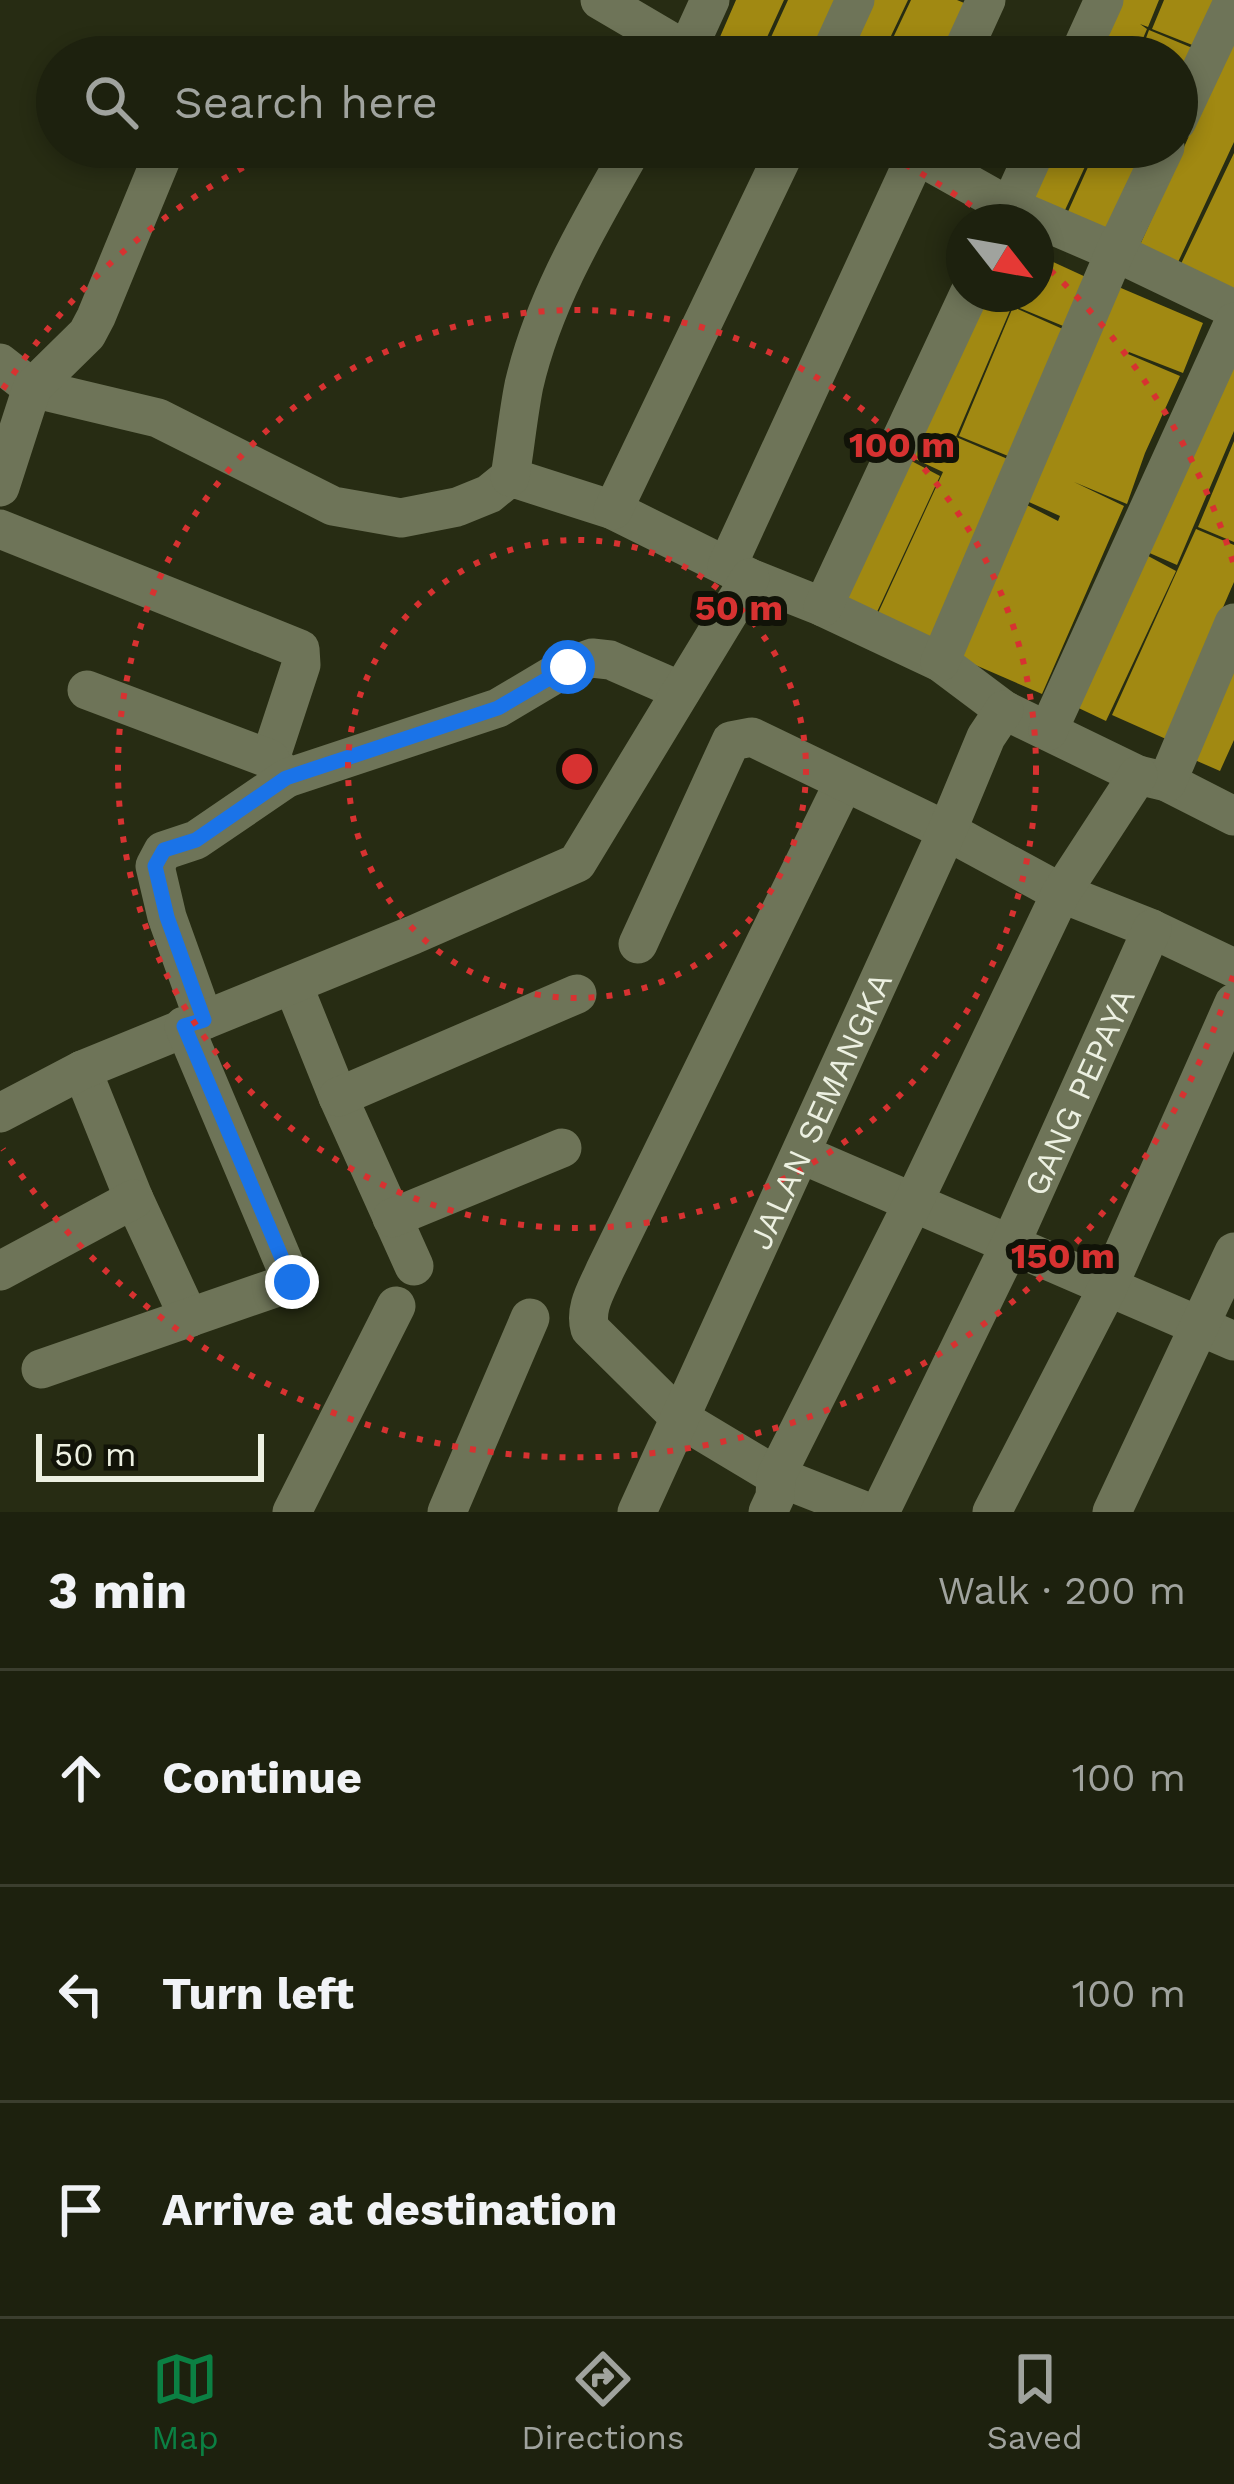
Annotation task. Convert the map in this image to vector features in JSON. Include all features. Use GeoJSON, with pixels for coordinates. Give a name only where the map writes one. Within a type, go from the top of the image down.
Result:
{"type":"FeatureCollection","features":[{"type":"Feature","properties":{"kind":"street"},"geometry":{"type":"LineString","coordinates":[[600,0],[658,36]]}},
{"type":"Feature","properties":{"kind":"street"},"geometry":{"type":"LineString","coordinates":[[696,36],[710,0]]}},
{"type":"Feature","properties":{"kind":"street"},"geometry":{"type":"LineString","coordinates":[[839,36],[856,0]]}},
{"type":"Feature","properties":{"kind":"street"},"geometry":{"type":"LineString","coordinates":[[970,36],[986,0]]}},
{"type":"Feature","properties":{"kind":"street"},"geometry":{"type":"LineString","coordinates":[[1088,36],[1104,0]]}},
{"type":"Feature","properties":{"kind":"street"},"geometry":{"type":"LineString","coordinates":[[1198,76],[1234,0]]}},
{"type":"Feature","properties":{"kind":"street"},"geometry":{"type":"LineString","coordinates":[[0,487],[32,388],[87,334],[97,317],[157,168]]}},
{"type":"Feature","properties":{"kind":"street"},"geometry":{"type":"LineString","coordinates":[[0,363],[32,388],[158,418],[334,506],[401,518],[457,507],[489,494],[510,477],[525,383],[546,315],[573,254],[621,168]]}},
{"type":"Feature","properties":{"kind":"street"},"geometry":{"type":"LineString","coordinates":[[613,510],[777,168]]}},
{"type":"Feature","properties":{"kind":"street"},"geometry":{"type":"LineString","coordinates":[[0,1113],[82,1070],[577,863],[681,691],[738,572],[906,168]]}},
{"type":"Feature","properties":{"kind":"street"},"geometry":{"type":"LineString","coordinates":[[941,168],[992,204]]}},
{"type":"Feature","properties":{"kind":"street"},"geometry":{"type":"LineString","coordinates":[[1011,204],[1027,168]]}},
{"type":"Feature","properties":{"kind":"street"},"geometry":{"type":"LineString","coordinates":[[940,662],[1155,168]]}},
{"type":"Feature","properties":{"kind":"street"},"geometry":{"type":"LineString","coordinates":[[1054,231],[1115,252],[1234,309]]}},
{"type":"Feature","properties":{"kind":"street"},"geometry":{"type":"LineString","coordinates":[[823,608],[961,312]]}},
{"type":"Feature","properties":{"kind":"street"},"geometry":{"type":"LineString","coordinates":[[1048,731],[1234,322]]}},
{"type":"Feature","properties":{"kind":"street"},"geometry":{"type":"LineString","coordinates":[[510,477],[613,510],[940,662],[1004,710],[1234,816]]}},
{"type":"Feature","properties":{"kind":"street"},"geometry":{"type":"LineString","coordinates":[[0,529],[300,649],[301,665],[278,768]]}},
{"type":"Feature","properties":{"kind":"street"},"geometry":{"type":"LineString","coordinates":[[772,1494],[1061,893],[1152,779],[1234,623]]}},
{"type":"Feature","properties":{"kind":"street"},"geometry":{"type":"LineString","coordinates":[[41,1369],[292,1282],[194,1023],[155,866],[158,856],[196,840],[278,768],[498,708],[592,658],[610,660],[681,691]]}},
{"type":"Feature","properties":{"kind":"street"},"geometry":{"type":"LineString","coordinates":[[87,690],[278,768]]}},
{"type":"Feature","properties":{"kind":"street","name":"JALAN SEMANGKA"},"geometry":{"type":"LineString","coordinates":[[637,1512],[986,737],[1004,710]]}},
{"type":"Feature","properties":{"kind":"street"},"geometry":{"type":"LineString","coordinates":[[638,944],[731,741],[752,737],[947,831],[1061,893],[1234,968]]}},
{"type":"Feature","properties":{"kind":"street"},"geometry":{"type":"LineString","coordinates":[[844,782],[589,1308],[590,1329],[681,1419],[772,1494],[867,1512]]}},
{"type":"Feature","properties":{"kind":"street","name":"GANG PEPAYA"},"geometry":{"type":"LineString","coordinates":[[880,1512],[1010,1245],[1152,929]]}},
{"type":"Feature","properties":{"kind":"street"},"geometry":{"type":"LineString","coordinates":[[293,985],[414,1265]]}},
{"type":"Feature","properties":{"kind":"street"},"geometry":{"type":"LineString","coordinates":[[338,1097],[577,994]]}},
{"type":"Feature","properties":{"kind":"street"},"geometry":{"type":"LineString","coordinates":[[992,1512],[1108,1287],[1234,1003]]}},
{"type":"Feature","properties":{"kind":"street"},"geometry":{"type":"LineString","coordinates":[[82,1070],[189,1318]]}},
{"type":"Feature","properties":{"kind":"street"},"geometry":{"type":"LineString","coordinates":[[392,1218],[562,1148]]}},
{"type":"Feature","properties":{"kind":"street"},"geometry":{"type":"LineString","coordinates":[[801,1154],[1216,1334]]}},
{"type":"Feature","properties":{"kind":"street"},"geometry":{"type":"LineString","coordinates":[[0,1271],[134,1199]]}},
{"type":"Feature","properties":{"kind":"street"},"geometry":{"type":"LineString","coordinates":[[1112,1512],[1216,1334],[1234,1252]]}},
{"type":"Feature","properties":{"kind":"street"},"geometry":{"type":"LineString","coordinates":[[292,1512],[396,1306]]}},
{"type":"Feature","properties":{"kind":"street"},"geometry":{"type":"LineString","coordinates":[[447,1512],[530,1318]]}},
{"type":"Feature","properties":{"kind":"building"},"geometry":{"type":"Polygon","coordinates":[[[736,0],[784,0],[768,36],[720,36],[736,0]]]}},
{"type":"Feature","properties":{"kind":"building"},"geometry":{"type":"Polygon","coordinates":[[[788,0],[850,0],[834,36],[772,36],[788,0]]]}},
{"type":"Feature","properties":{"kind":"building"},"geometry":{"type":"Polygon","coordinates":[[[859,0],[908,0],[891,36],[843,36],[859,0]]]}},
{"type":"Feature","properties":{"kind":"building"},"geometry":{"type":"Polygon","coordinates":[[[911,0],[957,0],[969,5],[956,36],[894,36],[911,0]]]}},
{"type":"Feature","properties":{"kind":"building"},"geometry":{"type":"Polygon","coordinates":[[[1113,0],[1159,0],[1148,27],[1140,24],[1147,29],[1144,36],[1097,36],[1113,0]]]}},
{"type":"Feature","properties":{"kind":"building"},"geometry":{"type":"Polygon","coordinates":[[[1164,0],[1225,0],[1205,50],[1198,47],[1198,36],[1170,36],[1152,29],[1164,0]]]}},
{"type":"Feature","properties":{"kind":"building"},"geometry":{"type":"Polygon","coordinates":[[[1234,36],[1234,142],[1173,273],[1135,256],[1175,168],[1198,168],[1198,116],[1234,36]]]}},
{"type":"Feature","properties":{"kind":"building"},"geometry":{"type":"Polygon","coordinates":[[[1234,153],[1234,292],[1179,268],[1234,153]]]}},
{"type":"Feature","properties":{"kind":"building"},"geometry":{"type":"Polygon","coordinates":[[[1038,168],[1084,168],[1060,221],[1054,218],[1054,204],[1022,204],[1038,168]]]}},
{"type":"Feature","properties":{"kind":"building"},"geometry":{"type":"Polygon","coordinates":[[[1088,168],[1151,168],[1120,240],[1066,216],[1088,168]]]}},
{"type":"Feature","properties":{"kind":"building"},"geometry":{"type":"Polygon","coordinates":[[[1054,262],[1088,278],[1068,328],[1029,312],[1054,312],[1054,262]]]}},
{"type":"Feature","properties":{"kind":"building"},"geometry":{"type":"Polygon","coordinates":[[[1114,285],[1203,323],[1183,373],[1128,354],[1180,376],[1127,504],[1074,482],[1124,506],[1042,694],[950,654],[1019,501],[1058,521],[1060,516],[1020,498],[1114,285]]]}},
{"type":"Feature","properties":{"kind":"building"},"geometry":{"type":"Polygon","coordinates":[[[965,312],[1009,312],[956,437],[1010,460],[927,648],[873,624],[943,472],[902,453],[965,312]]]}},
{"type":"Feature","properties":{"kind":"building"},"geometry":{"type":"Polygon","coordinates":[[[1011,312],[1024,312],[1065,330],[1013,458],[959,436],[1011,312]]]}},
{"type":"Feature","properties":{"kind":"building"},"geometry":{"type":"Polygon","coordinates":[[[1234,330],[1234,431],[1177,565],[1138,548],[1234,330]]]}},
{"type":"Feature","properties":{"kind":"building"},"geometry":{"type":"Polygon","coordinates":[[[1234,441],[1234,542],[1198,527],[1234,441]]]}},
{"type":"Feature","properties":{"kind":"building"},"geometry":{"type":"Polygon","coordinates":[[[902,456],[940,476],[871,625],[832,608],[902,456]]]}},
{"type":"Feature","properties":{"kind":"building"},"geometry":{"type":"Polygon","coordinates":[[[1196,529],[1234,545],[1234,582],[1166,739],[1112,715],[1196,529]]]}},
{"type":"Feature","properties":{"kind":"building"},"geometry":{"type":"Polygon","coordinates":[[[1137,550],[1176,571],[1106,721],[1068,703],[1137,550]]]}},
{"type":"Feature","properties":{"kind":"building"},"geometry":{"type":"Polygon","coordinates":[[[1234,635],[1234,740],[1220,771],[1181,754],[1234,635]]]}},
{"type":"Feature","properties":{"kind":"route"},"geometry":{"type":"LineString","coordinates":[[292,1282],[184,1026],[204,1020],[167,917],[155,866],[158,856],[196,840],[286,778],[498,708],[568,667]]}}]}
